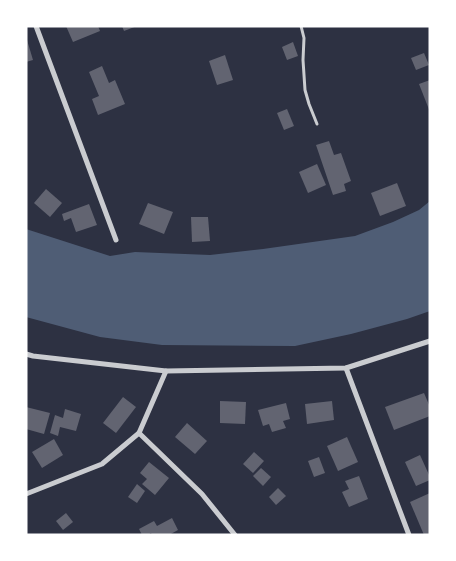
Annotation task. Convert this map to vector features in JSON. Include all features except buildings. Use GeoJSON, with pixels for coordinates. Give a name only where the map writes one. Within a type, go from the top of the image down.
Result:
{"type":"FeatureCollection","features":[{"type":"Feature","properties":{"kind":"street"},"geometry":{"type":"LineString","coordinates":[[36,26],[116,240]]}},
{"type":"Feature","properties":{"kind":"street"},"geometry":{"type":"LineString","coordinates":[[26,354],[166,372],[346,368],[430,341]]}},
{"type":"Feature","properties":{"kind":"street"},"geometry":{"type":"LineString","coordinates":[[346,368],[409,535]]}},
{"type":"Feature","properties":{"kind":"street"},"geometry":{"type":"LineString","coordinates":[[26,494],[102,464],[139,433],[166,372]]}},
{"type":"Feature","properties":{"kind":"street"},"geometry":{"type":"LineString","coordinates":[[139,433],[202,494],[235,535]]}},
{"type":"Feature","properties":{"kind":"lane"},"geometry":{"type":"LineString","coordinates":[[301,26],[304,38],[305,90],[317,124]]}},
{"type":"Feature","properties":{"kind":"water"},"geometry":{"type":"Polygon","coordinates":[[[430,201],[430,311],[407,319],[295,346],[162,345],[100,337],[26,317],[26,229],[110,256],[135,252],[210,255],[355,236],[419,210],[430,201]]]}}]}
